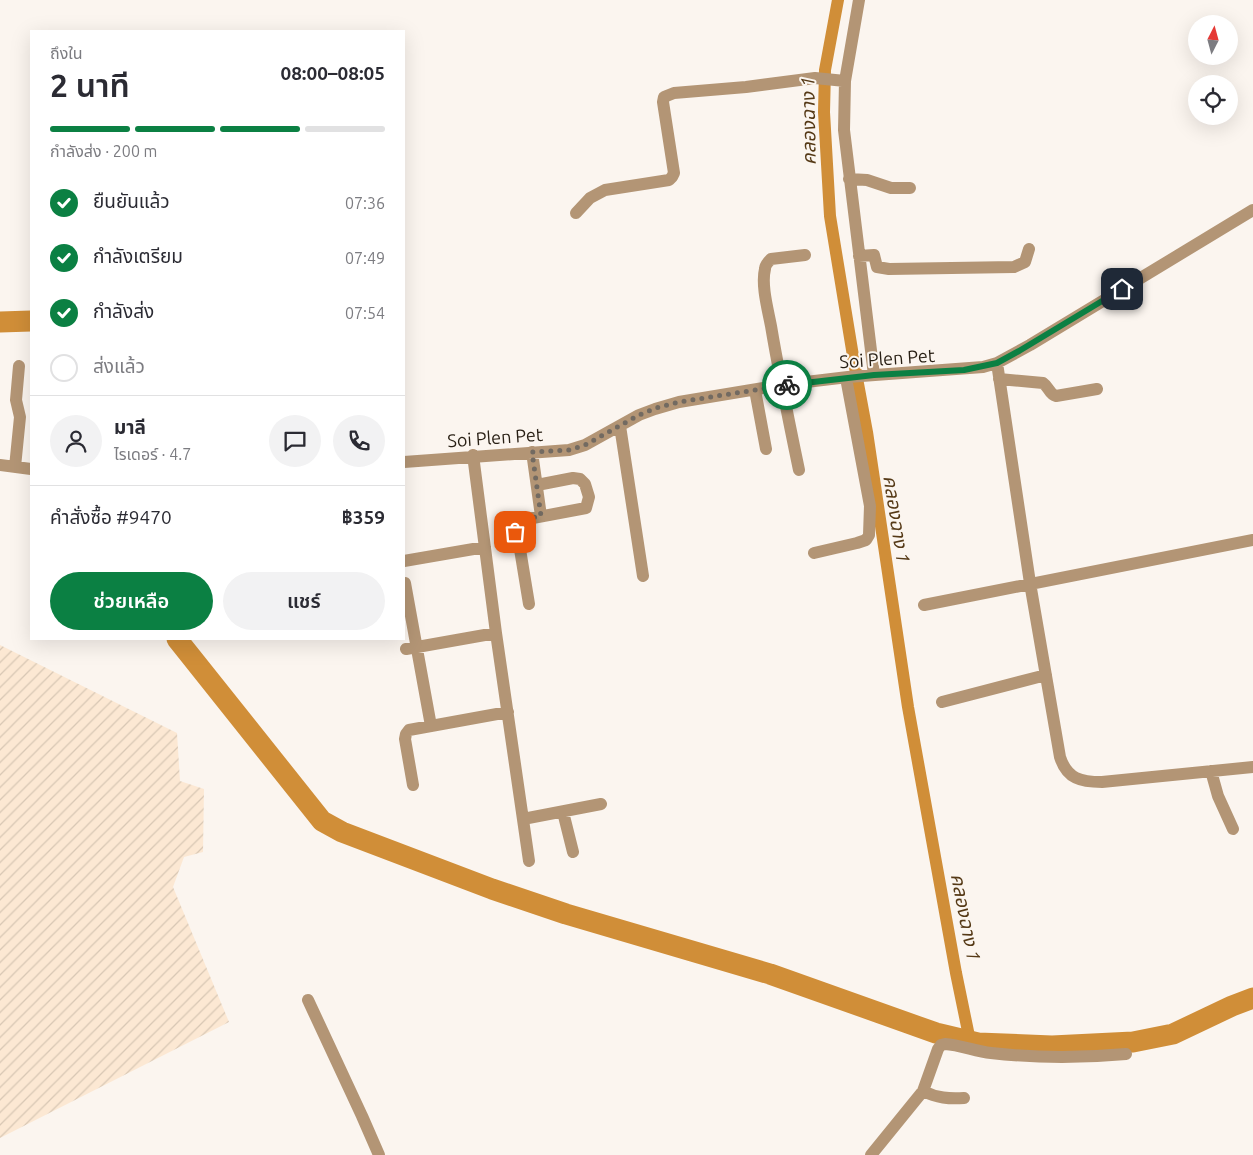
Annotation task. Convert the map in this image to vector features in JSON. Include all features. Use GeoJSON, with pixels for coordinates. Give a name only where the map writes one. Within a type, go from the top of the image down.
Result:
{"type":"FeatureCollection","features":[{"type":"Feature","properties":{"kind":"street"},"geometry":{"type":"LineString","coordinates":[[859,0],[842,80],[844,130],[874,375]]}},
{"type":"Feature","properties":{"kind":"street"},"geometry":{"type":"LineString","coordinates":[[576,213],[590,198],[605,190],[669,180],[672,177],[674,173],[671,145],[663,102],[664,97],[667,95],[823,78],[842,80]]}},
{"type":"Feature","properties":{"kind":"street"},"geometry":{"type":"LineString","coordinates":[[850,179],[867,180],[891,188],[910,188]]}},
{"type":"Feature","properties":{"kind":"street","name":"Soi Plen Pet"},"geometry":{"type":"LineString","coordinates":[[405,462],[569,450],[585,445],[656,408],[679,402],[781,385],[847,377],[964,370],[997,363],[1253,210]]}},
{"type":"Feature","properties":{"kind":"street"},"geometry":{"type":"LineString","coordinates":[[859,256],[874,256],[877,267],[889,269],[1014,267],[1025,262],[1029,249]]}},
{"type":"Feature","properties":{"kind":"street"},"geometry":{"type":"LineString","coordinates":[[799,470],[766,300],[764,269],[767,263],[775,258],[806,255]]}},
{"type":"Feature","properties":{"kind":"street"},"geometry":{"type":"LineString","coordinates":[[997,363],[1030,583],[1063,766],[1068,773],[1088,782],[1253,767]]}},
{"type":"Feature","properties":{"kind":"street"},"geometry":{"type":"LineString","coordinates":[[15,467],[20,417],[16,400],[19,366]]}},
{"type":"Feature","properties":{"kind":"street"},"geometry":{"type":"LineString","coordinates":[[814,553],[857,543],[866,540],[869,535],[870,506],[847,377]]}},
{"type":"Feature","properties":{"kind":"street"},"geometry":{"type":"LineString","coordinates":[[999,379],[1043,383],[1050,393],[1056,396],[1097,389]]}},
{"type":"Feature","properties":{"kind":"street"},"geometry":{"type":"LineString","coordinates":[[755,390],[766,449]]}},
{"type":"Feature","properties":{"kind":"street"},"geometry":{"type":"LineString","coordinates":[[620,426],[643,576]]}},
{"type":"Feature","properties":{"kind":"street"},"geometry":{"type":"LineString","coordinates":[[532,452],[541,516]]}},
{"type":"Feature","properties":{"kind":"street"},"geometry":{"type":"LineString","coordinates":[[473,456],[529,861]]}},
{"type":"Feature","properties":{"kind":"street"},"geometry":{"type":"LineString","coordinates":[[0,465],[30,469]]}},
{"type":"Feature","properties":{"kind":"street"},"geometry":{"type":"LineString","coordinates":[[529,604],[516,525],[522,520],[586,508],[589,497],[585,484],[580,479],[573,478],[537,485]]}},
{"type":"Feature","properties":{"kind":"street"},"geometry":{"type":"LineString","coordinates":[[924,605],[1253,540]]}},
{"type":"Feature","properties":{"kind":"street"},"geometry":{"type":"LineString","coordinates":[[405,561],[485,547]]}},
{"type":"Feature","properties":{"kind":"street"},"geometry":{"type":"LineString","coordinates":[[406,583],[412,648],[431,726]]}},
{"type":"Feature","properties":{"kind":"street"},"geometry":{"type":"LineString","coordinates":[[412,648],[496,633]]}},
{"type":"Feature","properties":{"kind":"street"},"geometry":{"type":"LineString","coordinates":[[942,702],[1046,676]]}},
{"type":"Feature","properties":{"kind":"street"},"geometry":{"type":"LineString","coordinates":[[413,785],[405,738],[410,730],[508,712]]}},
{"type":"Feature","properties":{"kind":"street"},"geometry":{"type":"LineString","coordinates":[[1211,771],[1218,796],[1233,830]]}},
{"type":"Feature","properties":{"kind":"street"},"geometry":{"type":"LineString","coordinates":[[523,819],[601,804]]}},
{"type":"Feature","properties":{"kind":"street"},"geometry":{"type":"LineString","coordinates":[[563,812],[573,852]]}},
{"type":"Feature","properties":{"kind":"street"},"geometry":{"type":"LineString","coordinates":[[308,1000],[379,1155]]}},
{"type":"Feature","properties":{"kind":"street"},"geometry":{"type":"LineString","coordinates":[[871,1155],[923,1092],[941,1045],[945,1044],[981,1052],[1032,1056],[1126,1054]]}},
{"type":"Feature","properties":{"kind":"street"},"geometry":{"type":"LineString","coordinates":[[923,1092],[946,1099],[964,1098]]}},
{"type":"Feature","properties":{"kind":"shaded area"},"geometry":{"type":"Polygon","coordinates":[[[0,645],[177,733],[180,781],[204,789],[203,852],[184,857],[173,887],[229,1022],[0,1138],[0,645]]]}},
{"type":"Feature","properties":{"kind":"waterway","name":"คลองฉาง 1"},"geometry":{"type":"LineString","coordinates":[[838,0],[825,70],[824,112],[830,216],[867,432],[908,707],[970,1041]]}},
{"type":"Feature","properties":{"kind":"waterway"},"geometry":{"type":"LineString","coordinates":[[0,322],[30,321]]}},
{"type":"Feature","properties":{"kind":"waterway"},"geometry":{"type":"LineString","coordinates":[[178,640],[322,821],[342,832],[492,889],[566,914],[770,974],[936,1033],[978,1043],[1052,1046],[1133,1042],[1173,1034],[1253,998]]}},
{"type":"Feature","properties":{"kind":"way so far"},"geometry":{"type":"LineString","coordinates":[[515,532],[518,522],[541,516],[532,452],[569,450],[585,445],[639,415],[656,408],[679,402],[787,385]]}},
{"type":"Feature","properties":{"kind":"route"},"geometry":{"type":"LineString","coordinates":[[787,385],[848,377],[964,370],[997,363],[1122,289]]}}]}
